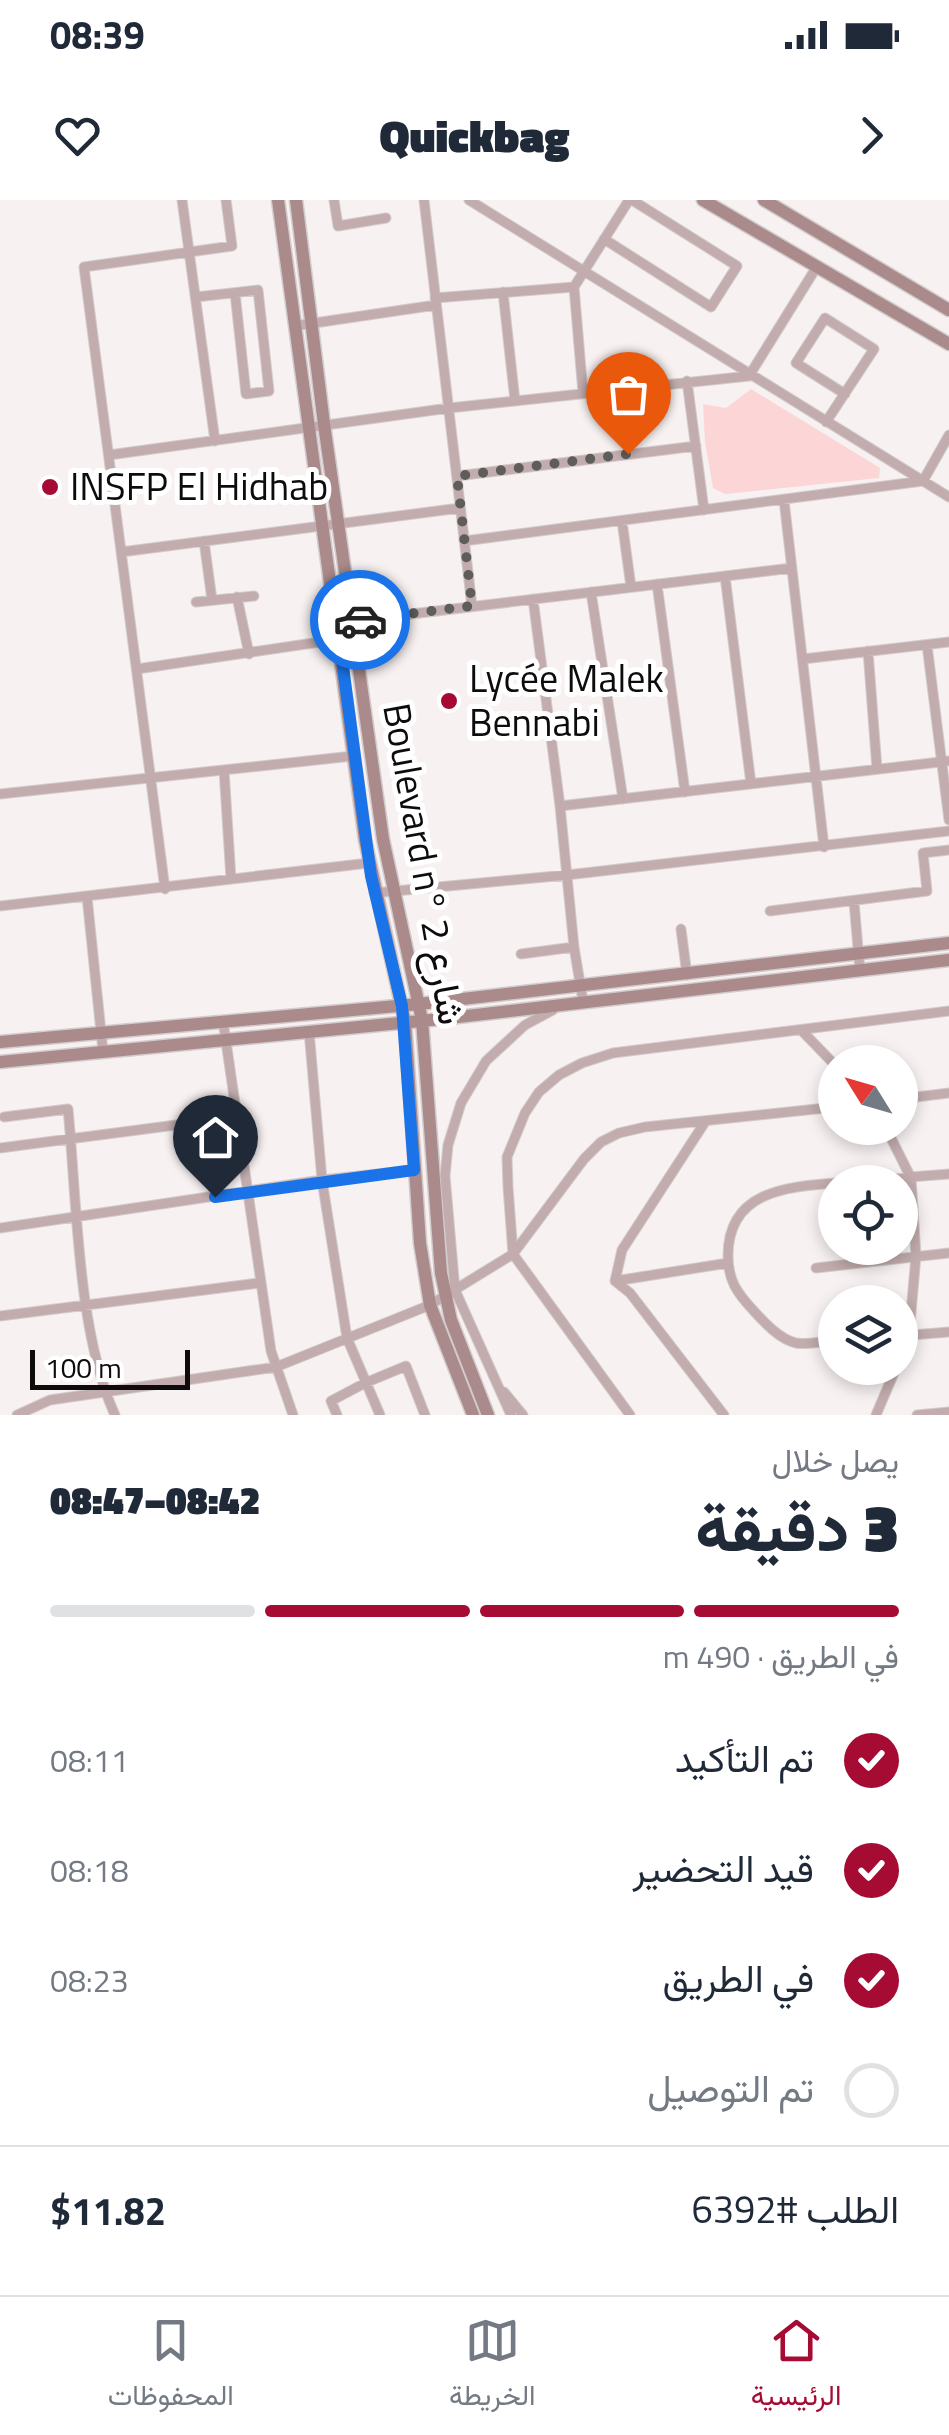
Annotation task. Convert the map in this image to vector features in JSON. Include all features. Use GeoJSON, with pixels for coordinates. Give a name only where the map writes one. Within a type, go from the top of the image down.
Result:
{"type":"FeatureCollection","features":[{"type":"Feature","properties":{"kind":"main road","name":"Boulevard n° شارع 2"},"geometry":{"type":"LineString","coordinates":[[278,200],[369,863],[405,1022],[414,1170],[430,1306],[473,1415]]}},
{"type":"Feature","properties":{"kind":"main road","name":"Boulevard n° شارع 2"},"geometry":{"type":"LineString","coordinates":[[296,200],[383,839],[422,1020],[437,1229],[450,1293],[451,1320],[488,1415]]}},
{"type":"Feature","properties":{"kind":"main road"},"geometry":{"type":"LineString","coordinates":[[703,200],[949,344]]}},
{"type":"Feature","properties":{"kind":"main road"},"geometry":{"type":"LineString","coordinates":[[764,200],[949,310]]}},
{"type":"Feature","properties":{"kind":"main road"},"geometry":{"type":"LineString","coordinates":[[0,1062],[441,1019],[687,975],[949,943]]}},
{"type":"Feature","properties":{"kind":"main road"},"geometry":{"type":"LineString","coordinates":[[0,1042],[419,1004],[578,997],[949,960]]}},
{"type":"Feature","properties":{"kind":"main road"},"geometry":{"type":"LineString","coordinates":[[425,1042],[441,1019]]}},
{"type":"Feature","properties":{"kind":"street"},"geometry":{"type":"LineString","coordinates":[[182,200],[216,441]]}},
{"type":"Feature","properties":{"kind":"street"},"geometry":{"type":"LineString","coordinates":[[165,889],[84,267],[232,246],[226,200]]}},
{"type":"Feature","properties":{"kind":"street"},"geometry":{"type":"LineString","coordinates":[[334,200],[338,226],[386,218]]}},
{"type":"Feature","properties":{"kind":"street"},"geometry":{"type":"LineString","coordinates":[[424,200],[472,606]]}},
{"type":"Feature","properties":{"kind":"street"},"geometry":{"type":"LineString","coordinates":[[469,200],[949,496]]}},
{"type":"Feature","properties":{"kind":"street"},"geometry":{"type":"LineString","coordinates":[[584,393],[574,287],[604,240],[631,200],[737,266],[711,307],[604,240]]}},
{"type":"Feature","properties":{"kind":"street"},"geometry":{"type":"LineString","coordinates":[[749,376],[816,268]]}},
{"type":"Feature","properties":{"kind":"street"},"geometry":{"type":"LineString","coordinates":[[294,326],[436,301],[574,287]]}},
{"type":"Feature","properties":{"kind":"street"},"geometry":{"type":"LineString","coordinates":[[196,298],[234,293],[258,290],[270,391],[246,394],[234,293]]}},
{"type":"Feature","properties":{"kind":"street"},"geometry":{"type":"LineString","coordinates":[[503,292],[515,400]]}},
{"type":"Feature","properties":{"kind":"street"},"geometry":{"type":"LineString","coordinates":[[826,422],[845,394],[874,349],[825,318],[796,363],[845,394]]}},
{"type":"Feature","properties":{"kind":"street"},"geometry":{"type":"LineString","coordinates":[[109,456],[448,408],[749,376]]}},
{"type":"Feature","properties":{"kind":"street"},"geometry":{"type":"LineString","coordinates":[[687,381],[704,510]]}},
{"type":"Feature","properties":{"kind":"street"},"geometry":{"type":"LineString","coordinates":[[923,481],[949,435]]}},
{"type":"Feature","properties":{"kind":"street"},"geometry":{"type":"LineString","coordinates":[[457,476],[696,446]]}},
{"type":"Feature","properties":{"kind":"street"},"geometry":{"type":"LineString","coordinates":[[464,542],[923,481]]}},
{"type":"Feature","properties":{"kind":"street"},"geometry":{"type":"LineString","coordinates":[[784,500],[824,847]]}},
{"type":"Feature","properties":{"kind":"street"},"geometry":{"type":"LineString","coordinates":[[121,552],[460,508]]}},
{"type":"Feature","properties":{"kind":"street"},"geometry":{"type":"LineString","coordinates":[[622,521],[630,587]]}},
{"type":"Feature","properties":{"kind":"street"},"geometry":{"type":"LineString","coordinates":[[204,541],[212,600]]}},
{"type":"Feature","properties":{"kind":"street"},"geometry":{"type":"LineString","coordinates":[[337,622],[792,568]]}},
{"type":"Feature","properties":{"kind":"street"},"geometry":{"type":"LineString","coordinates":[[724,576],[751,784]]}},
{"type":"Feature","properties":{"kind":"street"},"geometry":{"type":"LineString","coordinates":[[657,584],[685,792]]}},
{"type":"Feature","properties":{"kind":"street"},"geometry":{"type":"LineString","coordinates":[[590,592],[623,799]]}},
{"type":"Feature","properties":{"kind":"street"},"geometry":{"type":"LineString","coordinates":[[196,602],[254,596]]}},
{"type":"Feature","properties":{"kind":"street"},"geometry":{"type":"LineString","coordinates":[[237,598],[249,654]]}},
{"type":"Feature","properties":{"kind":"street"},"geometry":{"type":"LineString","coordinates":[[510,1415],[450,1293],[446,1176],[448,1146],[460,1103],[486,1061],[506,1039],[539,1016],[578,997],[560,806],[533,599]]}},
{"type":"Feature","properties":{"kind":"street"},"geometry":{"type":"LineString","coordinates":[[136,669],[340,639]]}},
{"type":"Feature","properties":{"kind":"street"},"geometry":{"type":"LineString","coordinates":[[802,658],[949,642]]}},
{"type":"Feature","properties":{"kind":"street"},"geometry":{"type":"LineString","coordinates":[[927,645],[945,761],[949,820]]}},
{"type":"Feature","properties":{"kind":"street"},"geometry":{"type":"LineString","coordinates":[[868,651],[877,769]]}},
{"type":"Feature","properties":{"kind":"street"},"geometry":{"type":"LineString","coordinates":[[0,794],[353,756]]}},
{"type":"Feature","properties":{"kind":"street"},"geometry":{"type":"LineString","coordinates":[[560,806],[945,761]]}},
{"type":"Feature","properties":{"kind":"street"},"geometry":{"type":"LineString","coordinates":[[224,770],[231,879]]}},
{"type":"Feature","properties":{"kind":"street"},"geometry":{"type":"LineString","coordinates":[[374,893],[949,832]]}},
{"type":"Feature","properties":{"kind":"street"},"geometry":{"type":"LineString","coordinates":[[770,911],[927,891],[924,853],[949,850]]}},
{"type":"Feature","properties":{"kind":"street"},"geometry":{"type":"LineString","coordinates":[[0,906],[369,863]]}},
{"type":"Feature","properties":{"kind":"street"},"geometry":{"type":"LineString","coordinates":[[87,897],[104,1051]]}},
{"type":"Feature","properties":{"kind":"street"},"geometry":{"type":"LineString","coordinates":[[854,902],[860,971]]}},
{"type":"Feature","properties":{"kind":"street"},"geometry":{"type":"LineString","coordinates":[[681,929],[687,975]]}},
{"type":"Feature","properties":{"kind":"street"},"geometry":{"type":"LineString","coordinates":[[521,954],[574,948]]}},
{"type":"Feature","properties":{"kind":"street"},"geometry":{"type":"LineString","coordinates":[[630,1415],[513,1254],[507,1157],[525,1112],[539,1092],[582,1062],[612,1052],[949,1011]]}},
{"type":"Feature","properties":{"kind":"street"},"geometry":{"type":"LineString","coordinates":[[223,1022],[250,1191],[259,1282],[276,1367],[294,1415]]}},
{"type":"Feature","properties":{"kind":"street"},"geometry":{"type":"LineString","coordinates":[[802,1030],[818,1046]]}},
{"type":"Feature","properties":{"kind":"street"},"geometry":{"type":"LineString","coordinates":[[310,1031],[322,1180],[347,1338],[380,1415]]}},
{"type":"Feature","properties":{"kind":"street"},"geometry":{"type":"LineString","coordinates":[[918,1097],[949,1094]]}},
{"type":"Feature","properties":{"kind":"street"},"geometry":{"type":"LineString","coordinates":[[4,1117],[68,1109],[86,1305],[104,1392],[114,1415]]}},
{"type":"Feature","properties":{"kind":"street"},"geometry":{"type":"LineString","coordinates":[[17,1415],[50,1400],[276,1367],[430,1306],[513,1254],[584,1159],[601,1142],[619,1133],[818,1109]]}},
{"type":"Feature","properties":{"kind":"street"},"geometry":{"type":"LineString","coordinates":[[0,1148],[237,1117]]}},
{"type":"Feature","properties":{"kind":"street"},"geometry":{"type":"LineString","coordinates":[[615,1281],[622,1250],[705,1122]]}},
{"type":"Feature","properties":{"kind":"street"},"geometry":{"type":"LineString","coordinates":[[0,1228],[414,1170]]}},
{"type":"Feature","properties":{"kind":"street"},"geometry":{"type":"LineString","coordinates":[[918,1177],[949,1174]]}},
{"type":"Feature","properties":{"kind":"street"},"geometry":{"type":"LineString","coordinates":[[818,1184],[790,1186],[754,1201],[739,1214],[730,1230],[728,1264],[736,1293],[780,1335],[797,1343],[818,1342]]}},
{"type":"Feature","properties":{"kind":"street"},"geometry":{"type":"LineString","coordinates":[[918,1256],[949,1253]]}},
{"type":"Feature","properties":{"kind":"street"},"geometry":{"type":"LineString","coordinates":[[615,1281],[728,1264]]}},
{"type":"Feature","properties":{"kind":"street"},"geometry":{"type":"LineString","coordinates":[[816,1268],[841,1265]]}},
{"type":"Feature","properties":{"kind":"street"},"geometry":{"type":"LineString","coordinates":[[615,1281],[630,1292],[724,1415]]}},
{"type":"Feature","properties":{"kind":"street"},"geometry":{"type":"LineString","coordinates":[[0,1316],[259,1282]]}},
{"type":"Feature","properties":{"kind":"street"},"geometry":{"type":"LineString","coordinates":[[918,1335],[949,1332]]}},
{"type":"Feature","properties":{"kind":"street"},"geometry":{"type":"LineString","coordinates":[[337,1415],[331,1401],[406,1366],[425,1415]]}},
{"type":"Feature","properties":{"kind":"street"},"geometry":{"type":"LineString","coordinates":[[495,1383],[523,1415]]}},
{"type":"Feature","properties":{"kind":"street"},"geometry":{"type":"LineString","coordinates":[[876,1415],[889,1385]]}},
{"type":"Feature","properties":{"kind":"street"},"geometry":{"type":"LineString","coordinates":[[916,1415],[949,1412]]}},
{"type":"Feature","properties":{"kind":"shaded area"},"geometry":{"type":"Polygon","coordinates":[[[751,389],[880,468],[879,478],[725,494],[713,488],[703,404],[726,408],[751,389]]]}},
{"type":"Feature","properties":{"kind":"way so far"},"geometry":{"type":"LineString","coordinates":[[360,620],[472,606],[457,476],[628,454]]}},
{"type":"Feature","properties":{"kind":"place","name":"INSFP El Hidhab"},"geometry":{"type":"Point","coordinates":[50,487]}},
{"type":"Feature","properties":{"kind":"place","name":"Lycée Malek Bennabi"},"geometry":{"type":"Point","coordinates":[449,701]}},
{"type":"Feature","properties":{"kind":"route"},"geometry":{"type":"LineString","coordinates":[[215,1197],[414,1170],[402,1006],[371,876],[337,622],[360,620]]}}]}
